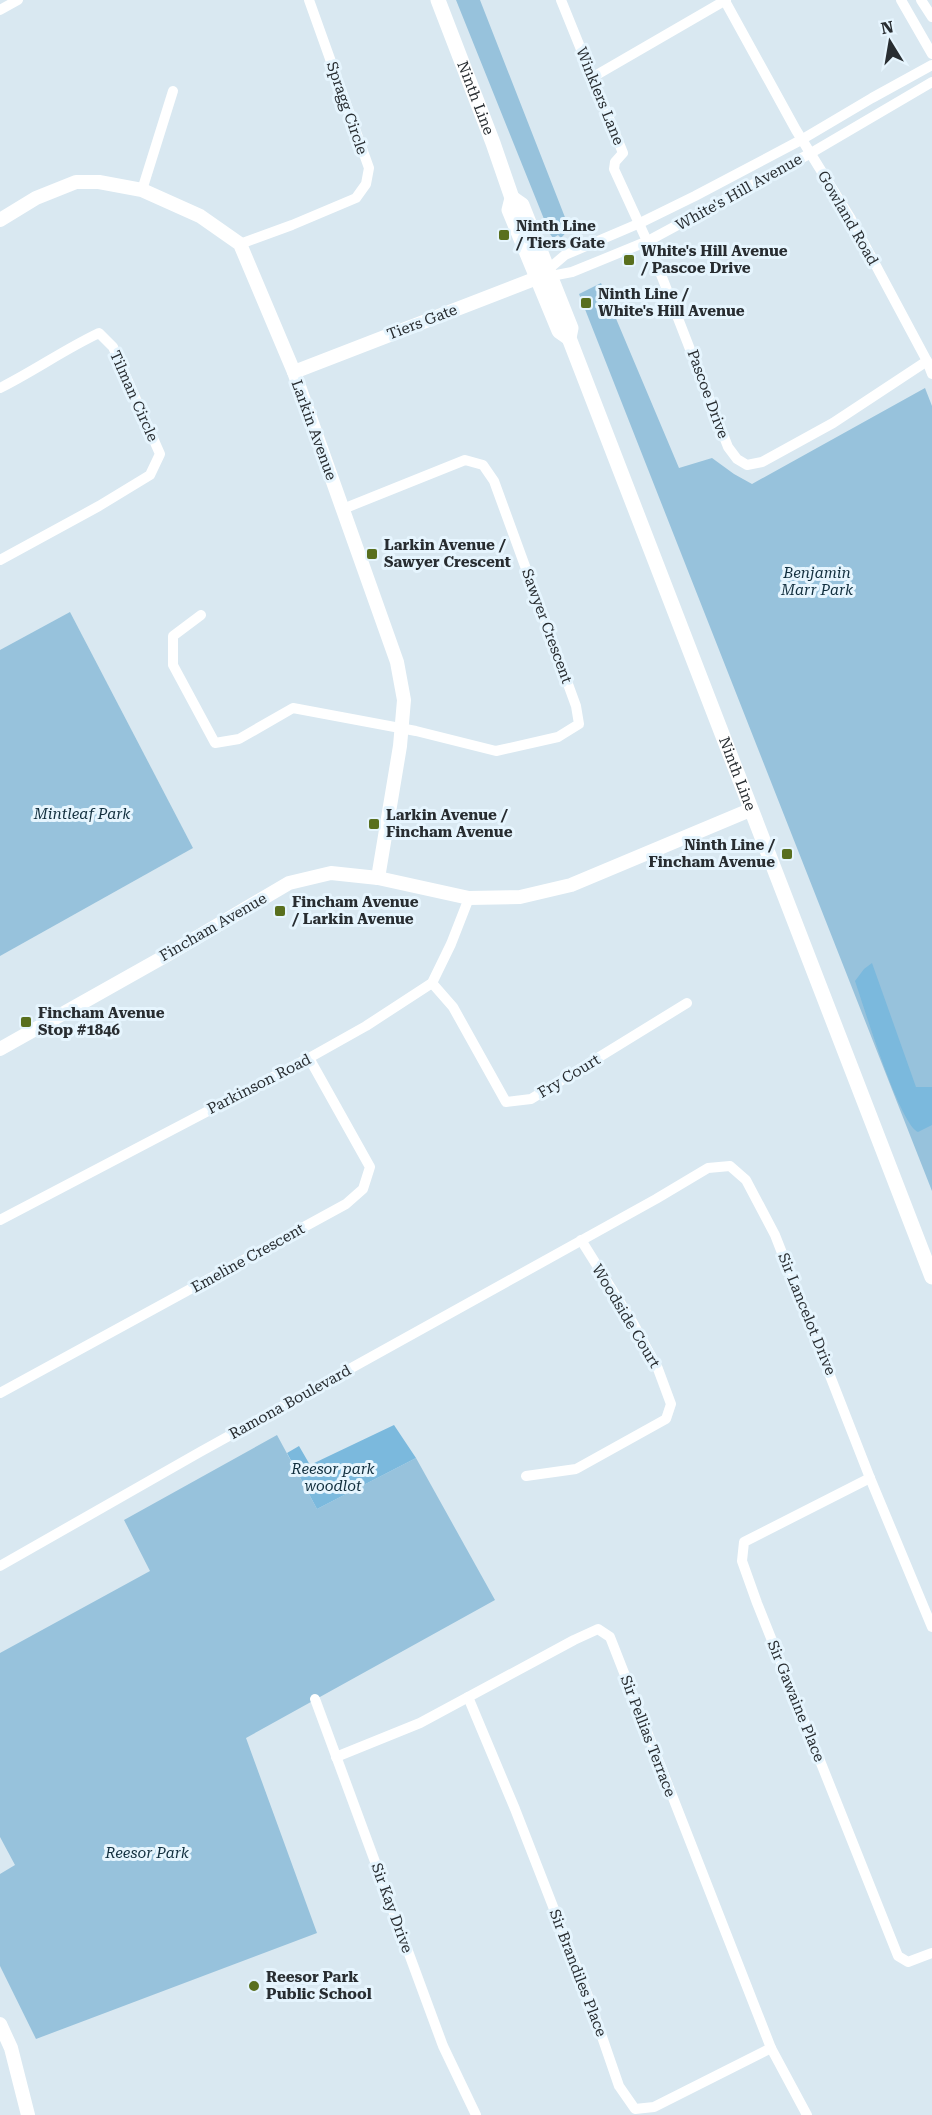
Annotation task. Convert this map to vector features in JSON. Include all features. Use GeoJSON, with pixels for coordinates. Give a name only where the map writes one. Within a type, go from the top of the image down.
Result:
{"type":"FeatureCollection","features":[{"type":"Feature","properties":{"kind":"main road","name":"Ninth Line"},"geometry":{"type":"LineString","coordinates":[[438,0],[512,198],[509,210],[545,274],[559,331],[569,338],[932,1277]]}},
{"type":"Feature","properties":{"kind":"street"},"geometry":{"type":"LineString","coordinates":[[0,10],[18,0]]}},
{"type":"Feature","properties":{"kind":"street","name":"Spragg Circle"},"geometry":{"type":"LineString","coordinates":[[240,244],[356,198],[366,184],[369,168],[309,0]]}},
{"type":"Feature","properties":{"kind":"street","name":"Winklers Lane"},"geometry":{"type":"LineString","coordinates":[[561,0],[623,153],[615,162],[614,169],[639,223]]}},
{"type":"Feature","properties":{"kind":"street"},"geometry":{"type":"LineString","coordinates":[[593,77],[725,0]]}},
{"type":"Feature","properties":{"kind":"street","name":"Gowland Road"},"geometry":{"type":"LineString","coordinates":[[725,0],[801,140],[851,219],[932,374]]}},
{"type":"Feature","properties":{"kind":"street"},"geometry":{"type":"LineString","coordinates":[[902,0],[932,54]]}},
{"type":"Feature","properties":{"kind":"street"},"geometry":{"type":"LineString","coordinates":[[921,0],[932,17]]}},
{"type":"Feature","properties":{"kind":"street","name":"White's Hill Avenue"},"geometry":{"type":"LineString","coordinates":[[545,274],[565,255],[639,223],[801,140],[932,65]]}},
{"type":"Feature","properties":{"kind":"street","name":"White's Hill Avenue"},"geometry":{"type":"LineString","coordinates":[[545,274],[572,272],[648,241],[811,153],[932,82]]}},
{"type":"Feature","properties":{"kind":"street"},"geometry":{"type":"LineString","coordinates":[[142,190],[173,91]]}},
{"type":"Feature","properties":{"kind":"street"},"geometry":{"type":"LineString","coordinates":[[0,218],[36,198],[76,182],[99,182],[142,190],[200,216],[240,244]]}},
{"type":"Feature","properties":{"kind":"street","name":"Pascoe Drive"},"geometry":{"type":"LineString","coordinates":[[639,223],[728,447],[737,459],[747,465],[762,462],[833,423],[927,361]]}},
{"type":"Feature","properties":{"kind":"street","name":"Larkin Avenue"},"geometry":{"type":"LineString","coordinates":[[240,244],[294,372],[397,662],[404,700],[378,878]]}},
{"type":"Feature","properties":{"kind":"street","name":"Tiers Gate"},"geometry":{"type":"LineString","coordinates":[[294,372],[545,274]]}},
{"type":"Feature","properties":{"kind":"street","name":"Tilman Circle"},"geometry":{"type":"LineString","coordinates":[[0,388],[99,333],[114,347],[160,454],[150,475],[0,561]]}},
{"type":"Feature","properties":{"kind":"street","name":"Sawyer Crescent"},"geometry":{"type":"LineString","coordinates":[[343,509],[465,460],[483,465],[494,481],[576,706],[579,724],[558,737],[496,751],[416,731],[401,730]]}},
{"type":"Feature","properties":{"kind":"street"},"geometry":{"type":"LineString","coordinates":[[201,615],[172,636],[172,665],[214,743],[239,739],[293,708],[401,730]]}},
{"type":"Feature","properties":{"kind":"street","name":"Fincham Avenue"},"geometry":{"type":"LineString","coordinates":[[0,1049],[289,883],[332,873],[378,878],[469,898],[520,897],[571,885],[750,810]]}},
{"type":"Feature","properties":{"kind":"street"},"geometry":{"type":"LineString","coordinates":[[432,983],[451,944],[469,898]]}},
{"type":"Feature","properties":{"kind":"street","name":"Fry Court"},"geometry":{"type":"LineString","coordinates":[[432,983],[453,1007],[506,1102],[531,1099],[687,1003]]}},
{"type":"Feature","properties":{"kind":"street","name":"Parkinson Road"},"geometry":{"type":"LineString","coordinates":[[0,1220],[309,1058],[366,1026],[432,983]]}},
{"type":"Feature","properties":{"kind":"street","name":"Emeline Crescent"},"geometry":{"type":"LineString","coordinates":[[0,1393],[346,1204],[363,1189],[370,1167],[309,1058]]}},
{"type":"Feature","properties":{"kind":"street","name":"Sir Lancelot Drive"},"geometry":{"type":"LineString","coordinates":[[581,1240],[708,1168],[730,1166],[746,1180],[775,1235],[832,1375],[870,1478],[932,1628]]}},
{"type":"Feature","properties":{"kind":"street","name":"Woodside Court"},"geometry":{"type":"LineString","coordinates":[[526,1476],[576,1468],[666,1419],[671,1404],[658,1369],[633,1323],[581,1240]]}},
{"type":"Feature","properties":{"kind":"street","name":"Ramona Boulevard"},"geometry":{"type":"LineString","coordinates":[[0,1566],[581,1240]]}},
{"type":"Feature","properties":{"kind":"street","name":"Sir Gawaine Place"},"geometry":{"type":"LineString","coordinates":[[870,1478],[744,1542],[742,1561],[898,1956],[908,1962],[932,1953]]}},
{"type":"Feature","properties":{"kind":"street","name":"Sir Pellias Terrace"},"geometry":{"type":"LineString","coordinates":[[336,1757],[420,1723],[598,1629],[610,1638],[771,2048],[807,2115]]}},
{"type":"Feature","properties":{"kind":"street","name":"Sir Brandiles Place"},"geometry":{"type":"LineString","coordinates":[[468,1697],[573,1958],[619,2086],[635,2109],[654,2107],[771,2048]]}},
{"type":"Feature","properties":{"kind":"street","name":"Sir Kay Drive"},"geometry":{"type":"LineString","coordinates":[[315,1699],[444,2046],[476,2115]]}},
{"type":"Feature","properties":{"kind":"street"},"geometry":{"type":"LineString","coordinates":[[0,2024],[11,2048],[28,2115]]}},
{"type":"Feature","properties":{"kind":"green space"},"geometry":{"type":"Polygon","coordinates":[[[456,0],[480,0],[568,225],[571,227],[561,238],[558,235],[553,238],[550,234],[456,0]]]}},
{"type":"Feature","properties":{"kind":"green space","name":"Benjamin Marr Park"},"geometry":{"type":"Polygon","coordinates":[[[601,283],[679,468],[712,458],[752,484],[925,388],[932,406],[932,1191],[579,294],[601,283]]]}},
{"type":"Feature","properties":{"kind":"green space","name":"Mintleaf Park"},"geometry":{"type":"Polygon","coordinates":[[[70,612],[193,848],[0,956],[0,650],[70,612]]]}},
{"type":"Feature","properties":{"kind":"green space"},"geometry":{"type":"Polygon","coordinates":[[[872,963],[916,1087],[932,1087],[932,1125],[918,1132],[910,1124],[892,1087],[855,981],[872,963]]]}},
{"type":"Feature","properties":{"kind":"green space","name":"Reesor park woodlot"},"geometry":{"type":"Polygon","coordinates":[[[394,1425],[416,1458],[317,1509],[287,1453],[299,1446],[310,1465],[394,1425]]]}},
{"type":"Feature","properties":{"kind":"green space","name":"Reesor Park"},"geometry":{"type":"Polygon","coordinates":[[[277,1435],[317,1509],[416,1458],[495,1600],[246,1738],[317,1933],[36,2039],[0,1966],[0,1874],[15,1865],[0,1837],[0,1653],[150,1571],[124,1520],[277,1435]]]}},
{"type":"Feature","properties":{"kind":"place","name":"Ninth Line / Tiers Gate"},"geometry":{"type":"Point","coordinates":[504,235]}},
{"type":"Feature","properties":{"kind":"place","name":"White's Hill Avenue / Pascoe Drive"},"geometry":{"type":"Point","coordinates":[629,260]}},
{"type":"Feature","properties":{"kind":"place","name":"Ninth Line / White's Hill Avenue"},"geometry":{"type":"Point","coordinates":[586,303]}},
{"type":"Feature","properties":{"kind":"place","name":"Larkin Avenue / Sawyer Crescent"},"geometry":{"type":"Point","coordinates":[372,554]}},
{"type":"Feature","properties":{"kind":"place","name":"Larkin Avenue / Fincham Avenue"},"geometry":{"type":"Point","coordinates":[374,824]}},
{"type":"Feature","properties":{"kind":"place","name":"Ninth Line / Fincham Avenue"},"geometry":{"type":"Point","coordinates":[787,854]}},
{"type":"Feature","properties":{"kind":"place","name":"Fincham Avenue / Larkin Avenue"},"geometry":{"type":"Point","coordinates":[280,911]}},
{"type":"Feature","properties":{"kind":"place","name":"Fincham Avenue Stop #1846"},"geometry":{"type":"Point","coordinates":[26,1022]}},
{"type":"Feature","properties":{"kind":"place","name":"Reesor Park Public School"},"geometry":{"type":"Point","coordinates":[254,1986]}}]}
